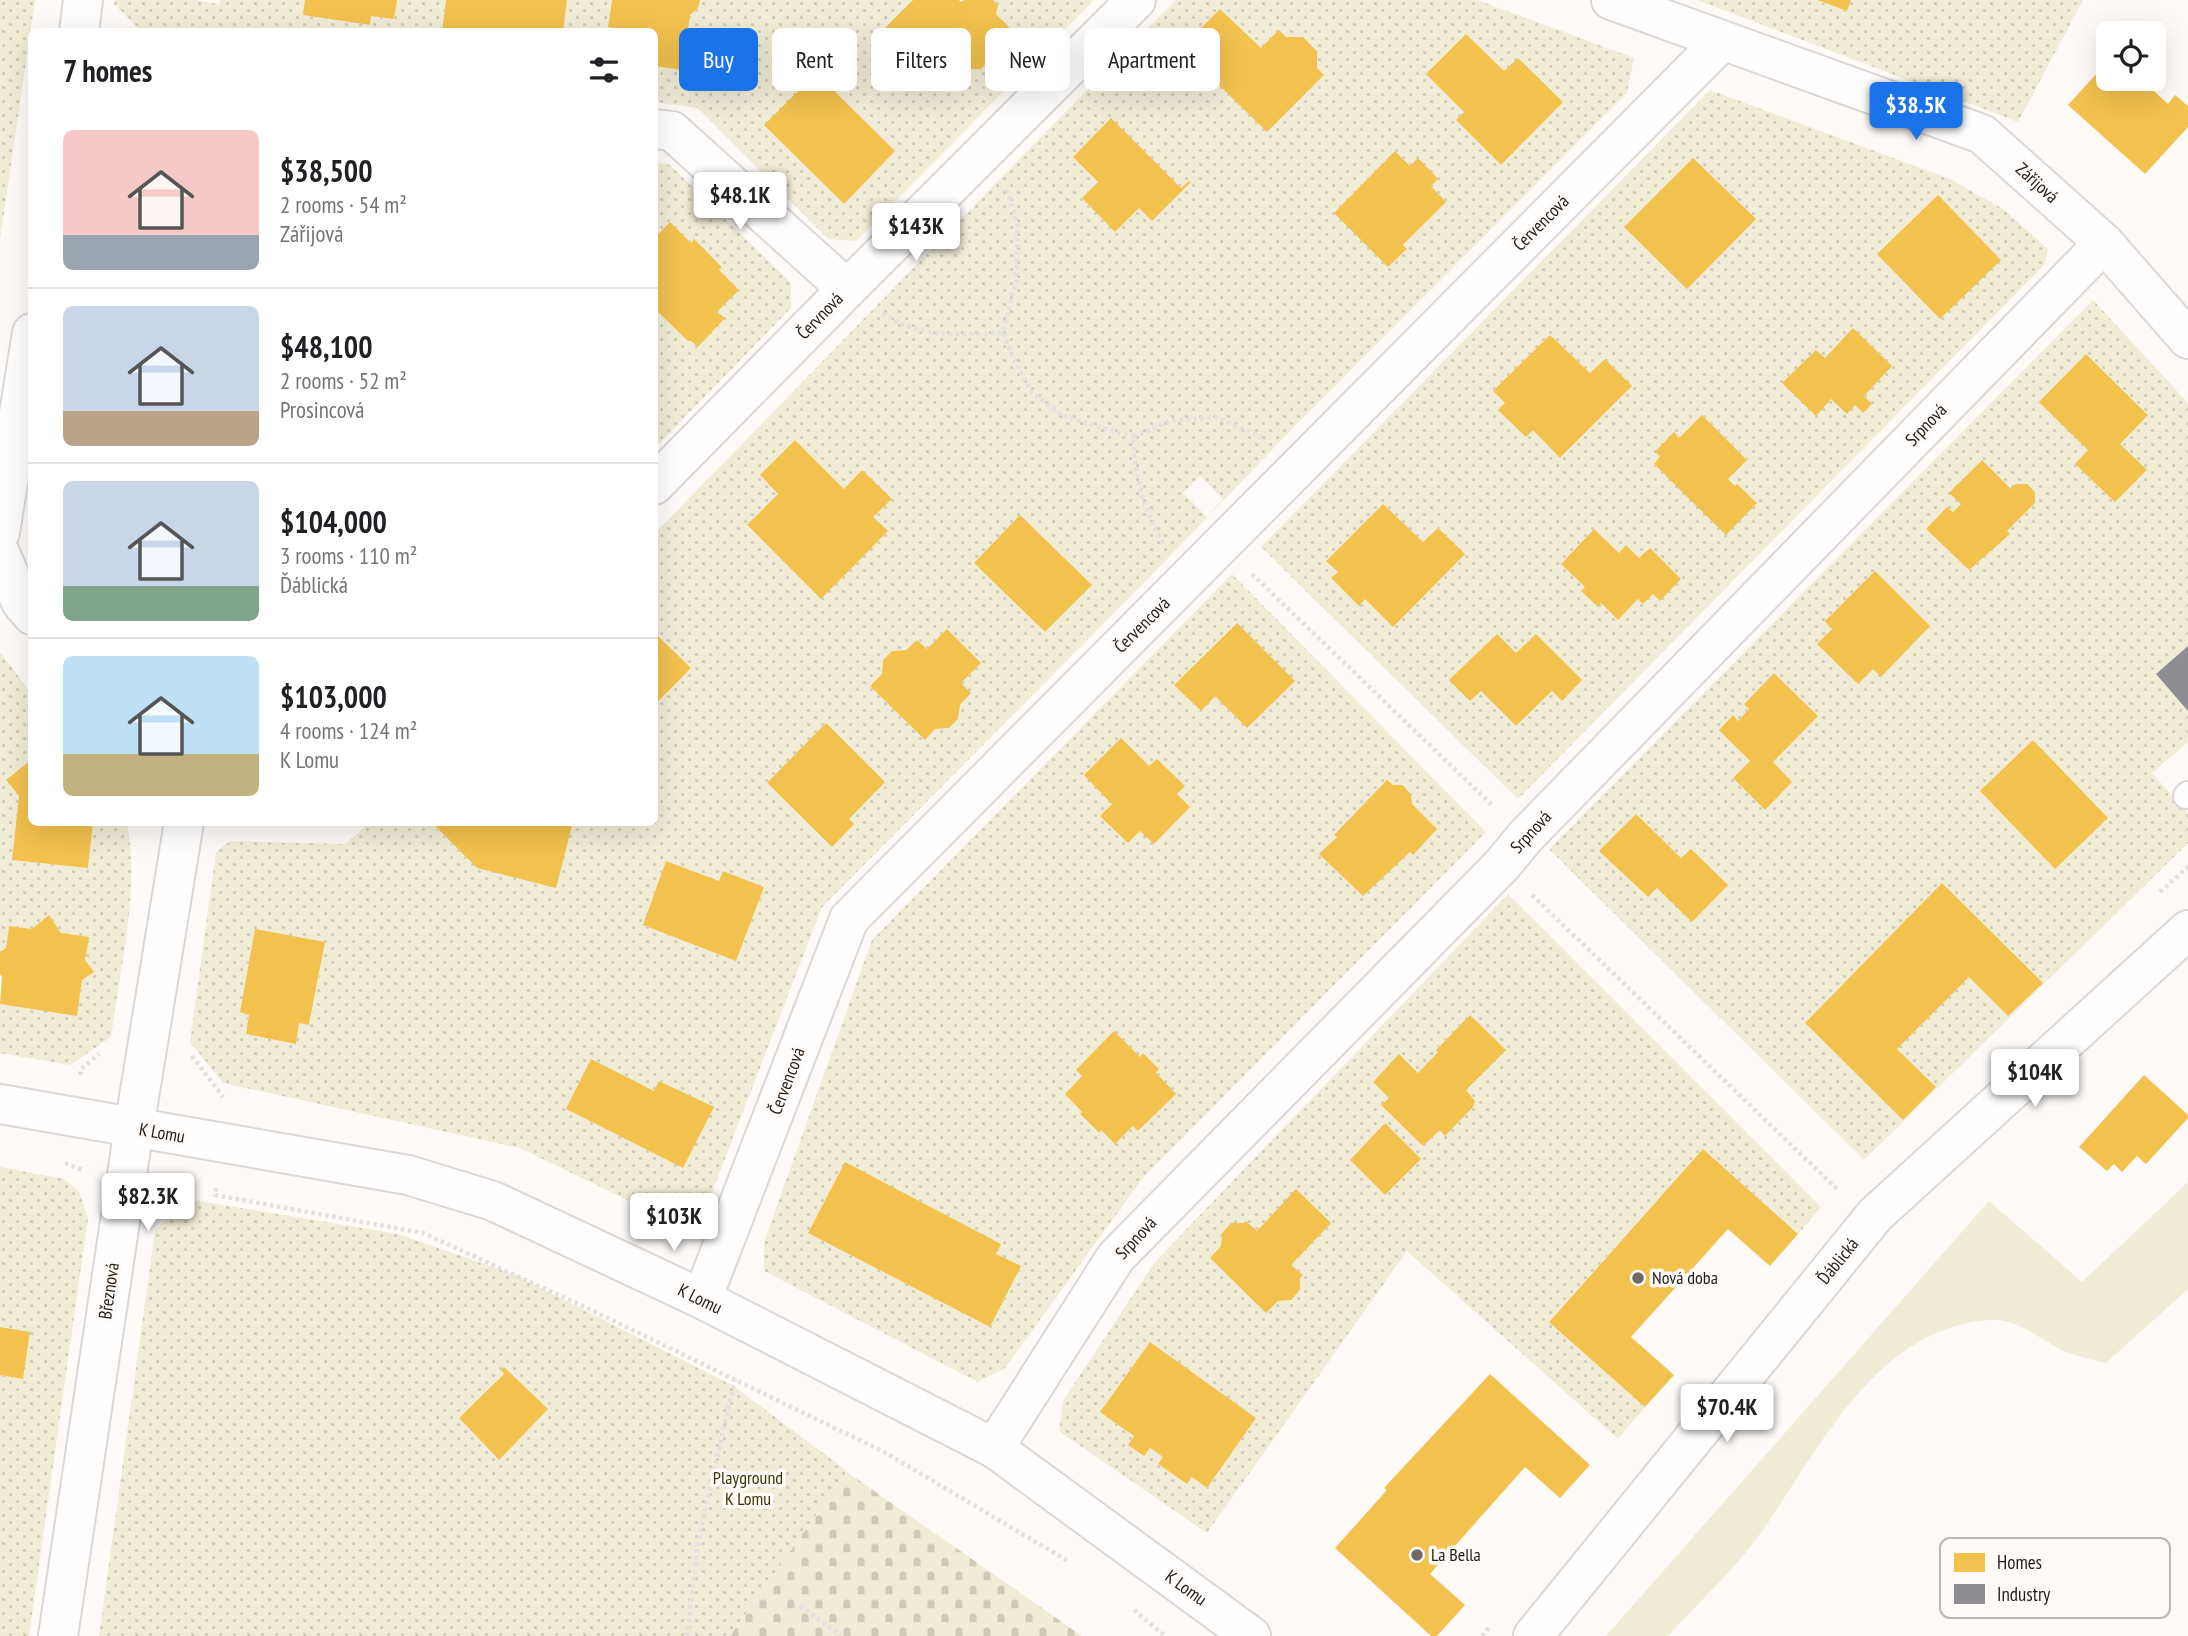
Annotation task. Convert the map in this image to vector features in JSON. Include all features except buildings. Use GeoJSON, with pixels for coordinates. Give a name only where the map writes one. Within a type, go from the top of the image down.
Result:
{"type":"FeatureCollection","features":[{"type":"Feature","properties":{"kind":"street"},"geometry":{"type":"LineString","coordinates":[[80,28],[83,0]]}},
{"type":"Feature","properties":{"kind":"street","name":"Červnová"},"geometry":{"type":"LineString","coordinates":[[658,481],[1136,0]]}},
{"type":"Feature","properties":{"kind":"street","name":"Zářijová"},"geometry":{"type":"LineString","coordinates":[[1611,0],[1721,42],[1982,134],[2104,243],[2188,339]]}},
{"type":"Feature","properties":{"kind":"street","name":"Červencová"},"geometry":{"type":"LineString","coordinates":[[702,1299],[849,919],[1721,42]]}},
{"type":"Feature","properties":{"kind":"street"},"geometry":{"type":"LineString","coordinates":[[658,129],[672,131],[848,289]]}},
{"type":"Feature","properties":{"kind":"street","name":"Srpnová"},"geometry":{"type":"LineString","coordinates":[[994,1448],[1116,1257],[2104,243]]}},
{"type":"Feature","properties":{"kind":"street"},"geometry":{"type":"LineString","coordinates":[[0,532],[28,358]]}},
{"type":"Feature","properties":{"kind":"street"},"geometry":{"type":"LineString","coordinates":[[0,552],[21,602],[28,610]]}},
{"type":"Feature","properties":{"kind":"street","name":"Březnová"},"geometry":{"type":"LineString","coordinates":[[58,1636],[134,1128],[183,826]]}},
{"type":"Feature","properties":{"kind":"street","name":"Ďáblická"},"geometry":{"type":"LineString","coordinates":[[1534,1636],[1875,1215],[2188,930]]}},
{"type":"Feature","properties":{"kind":"street","name":"K Lomu"},"geometry":{"type":"LineString","coordinates":[[0,1104],[408,1175],[493,1201],[702,1299],[994,1448],[1251,1636]]}},
{"type":"Feature","properties":{"kind":"path"},"geometry":{"type":"LineString","coordinates":[[981,155],[1008,192],[1018,226],[1016,281],[1003,332],[1032,393],[1064,416],[1133,437],[1170,421],[1215,417],[1272,443],[1303,462]]}},
{"type":"Feature","properties":{"kind":"path"},"geometry":{"type":"LineString","coordinates":[[848,289],[892,321],[928,331],[968,335],[1003,332]]}},
{"type":"Feature","properties":{"kind":"path"},"geometry":{"type":"LineString","coordinates":[[1133,437],[1134,461],[1152,526],[1164,546],[1191,575]]}},
{"type":"Feature","properties":{"kind":"path"},"geometry":{"type":"LineString","coordinates":[[1222,544],[1846,1198]]}},
{"type":"Feature","properties":{"kind":"path"},"geometry":{"type":"LineString","coordinates":[[89,1173],[65,1163],[70,1116],[81,1069],[122,1036],[182,1042],[226,1101],[215,1195],[423,1233],[597,1313],[884,1452],[1074,1565]]}},
{"type":"Feature","properties":{"kind":"path"},"geometry":{"type":"LineString","coordinates":[[687,1636],[699,1538],[735,1379]]}},
{"type":"Feature","properties":{"kind":"path"},"geometry":{"type":"LineString","coordinates":[[1127,1604],[1166,1636]]}},
{"type":"Feature","properties":{"kind":"path"},"geometry":{"type":"LineString","coordinates":[[800,1606],[841,1636]]}},
{"type":"Feature","properties":{"kind":"green space"},"geometry":{"type":"Polygon","coordinates":[[[0,0],[35,0],[31,28],[28,28],[28,48],[0,240],[0,0]]]}},
{"type":"Feature","properties":{"kind":"green space"},"geometry":{"type":"Polygon","coordinates":[[[115,0],[195,0],[219,4],[220,0],[305,0],[303,15],[370,25],[371,16],[394,19],[397,0],[446,0],[442,28],[138,28],[114,4],[115,0]]]}},
{"type":"Feature","properties":{"kind":"green space"},"geometry":{"type":"Polygon","coordinates":[[[567,0],[612,0],[608,26],[619,28],[564,28],[567,0]]]}},
{"type":"Feature","properties":{"kind":"green space"},"geometry":{"type":"Polygon","coordinates":[[[700,0],[913,0],[886,28],[871,28],[871,91],[971,91],[971,69],[981,69],[985,65],[985,91],[1004,91],[856,241],[828,239],[698,108],[658,102],[658,67],[679,70],[679,91],[758,91],[758,28],[688,28],[690,15],[698,8],[700,0]],[[772,28],[772,91],[798,91],[764,125],[844,204],[895,151],[834,91],[857,91],[857,28],[772,28]]]}},
{"type":"Feature","properties":{"kind":"green space"},"geometry":{"type":"Polygon","coordinates":[[[993,0],[1094,0],[1066,28],[1010,28],[996,14],[993,0]]]}},
{"type":"Feature","properties":{"kind":"green space"},"geometry":{"type":"Polygon","coordinates":[[[1176,0],[1477,0],[1634,58],[1627,93],[822,907],[709,1200],[681,1226],[520,1148],[223,1083],[190,1042],[216,852],[230,841],[345,844],[366,826],[434,826],[477,868],[567,826],[658,826],[658,703],[691,668],[658,635],[658,530],[1087,91],[1220,91],[1220,86],[1267,132],[1324,75],[1317,68],[1317,51],[1303,37],[1261,48],[1220,9],[1201,28],[1148,28],[1176,0]],[[1518,58],[1504,71],[1427,74],[1464,112],[1456,120],[1501,165],[1563,102],[1518,58]],[[1111,119],[1073,157],[1098,182],[1082,198],[1115,232],[1139,208],[1152,221],[1191,182],[1181,188],[1111,119]],[[1395,151],[1334,213],[1388,267],[1407,249],[1404,245],[1446,202],[1431,186],[1438,179],[1418,159],[1410,166],[1395,151]],[[795,440],[760,475],[778,494],[747,526],[821,598],[887,532],[873,517],[891,499],[862,470],[844,489],[795,440]],[[1200,476],[1183,493],[1207,517],[1223,499],[1200,476]],[[1020,515],[974,563],[1045,632],[1091,584],[1020,515]],[[947,629],[927,649],[917,640],[891,654],[883,660],[882,674],[870,685],[925,740],[935,729],[949,728],[958,719],[960,705],[971,694],[961,683],[981,663],[947,629]],[[825,724],[767,784],[831,847],[853,824],[849,819],[825,724]],[[666,861],[643,925],[736,961],[764,887],[723,871],[719,881],[666,861]],[[255,930],[240,1012],[249,1015],[246,1034],[296,1044],[299,1023],[310,1025],[325,942],[255,930]],[[660,1081],[654,1091],[566,1109],[683,1168],[713,1108],[660,1081]]]}},
{"type":"Feature","properties":{"kind":"green space"},"geometry":{"type":"Polygon","coordinates":[[[1697,0],[1816,0],[1846,11],[1851,0],[2083,0],[2018,122],[1697,0]]]}},
{"type":"Feature","properties":{"kind":"green space"},"geometry":{"type":"Polygon","coordinates":[[[1710,90],[1950,179],[2003,209],[2048,249],[2044,265],[1518,799],[1261,547],[1710,90]],[[1938,195],[1878,253],[2001,260],[1938,195]],[[1853,329],[1825,358],[1816,350],[1783,383],[1815,415],[1831,399],[1855,405],[1863,413],[1872,404],[1864,396],[1892,366],[1853,329]],[[1550,335],[1493,391],[1505,403],[1499,410],[1533,430],[1561,458],[1632,386],[1605,359],[1590,373],[1550,335]],[[1702,415],[1679,438],[1674,433],[1654,464],[1727,534],[1757,503],[1728,479],[1747,459],[1702,415]],[[1383,504],[1326,560],[1338,572],[1331,579],[1358,605],[1365,599],[1465,554],[1438,528],[1423,542],[1383,504]],[[1594,529],[1561,563],[1585,587],[1582,591],[1597,606],[1601,603],[1618,619],[1638,599],[1644,603],[1653,594],[1660,601],[1681,579],[1650,549],[1639,558],[1626,545],[1619,553],[1594,529]],[[1497,634],[1450,680],[1470,701],[1481,691],[1516,726],[1552,691],[1562,701],[1582,680],[1536,634],[1516,653],[1497,634]]]}},
{"type":"Feature","properties":{"kind":"green space"},"geometry":{"type":"Polygon","coordinates":[[[658,163],[670,165],[791,283],[791,308],[658,445],[658,312],[698,347],[724,319],[717,312],[739,290],[719,270],[722,266],[694,240],[691,243],[671,223],[658,236],[658,163]]]}},
{"type":"Feature","properties":{"kind":"green space"},"geometry":{"type":"Polygon","coordinates":[[[2093,300],[2188,403],[2188,646],[2156,674],[2188,711],[2188,742],[2152,773],[2188,814],[2188,843],[1864,1160],[1549,849],[2093,300]],[[2086,354],[2039,402],[2088,450],[2075,464],[2115,502],[2147,471],[2120,444],[2148,414],[2086,354]],[[1981,460],[1950,493],[1961,504],[1953,512],[1947,507],[1926,529],[1969,570],[2009,534],[2007,531],[2034,503],[2011,489],[1981,460]],[[1875,571],[1826,621],[1832,629],[1818,644],[1858,684],[1873,669],[1881,676],[1930,626],[1875,571]],[[1774,673],[1744,703],[1749,709],[1738,721],[1732,716],[1719,729],[1750,761],[1733,778],[1765,810],[1792,782],[1773,762],[1818,716],[1774,673]],[[2033,740],[1980,792],[2055,868],[2108,818],[2033,740]],[[1636,814],[1600,851],[1647,897],[1657,888],[1692,922],[1727,885],[1681,858],[1636,814]],[[1942,883],[1805,1023],[1903,1120],[1936,1087],[1897,1049],[1969,977],[2008,1016],[2043,983],[1942,883]]]}},
{"type":"Feature","properties":{"kind":"green space"},"geometry":{"type":"Polygon","coordinates":[[[1232,574],[1486,832],[1142,1179],[1005,1368],[978,1382],[764,1271],[764,1242],[872,940],[1232,574]],[[1236,623],[1174,685],[1200,711],[1215,696],[1247,728],[1294,681],[1236,623]],[[1157,759],[1101,816],[1128,843],[1140,831],[1154,843],[1190,807],[1177,794],[1184,786],[1157,759]],[[1387,781],[1335,834],[1336,837],[1320,854],[1363,896],[1410,852],[1413,854],[1437,829],[1412,804],[1411,794],[1402,785],[1393,785],[1387,781]],[[1114,1032],[1076,1070],[1082,1076],[1065,1094],[1082,1112],[1080,1115],[1098,1133],[1101,1130],[1115,1144],[1133,1126],[1139,1131],[1175,1093],[1156,1073],[1159,1069],[1143,1054],[1140,1057],[1114,1032]],[[845,1163],[808,1233],[990,1327],[1021,1266],[996,1254],[1001,1244],[845,1163]]]}},
{"type":"Feature","properties":{"kind":"green space"},"geometry":{"type":"Polygon","coordinates":[[[0,652],[28,689],[28,762],[6,780],[19,796],[12,860],[88,868],[93,826],[127,826],[130,903],[111,1037],[70,1065],[0,1053],[0,1004],[77,1015],[82,980],[93,971],[85,960],[88,937],[61,933],[49,915],[32,929],[9,926],[6,948],[0,952],[0,652]]]}},
{"type":"Feature","properties":{"kind":"green space"},"geometry":{"type":"Polygon","coordinates":[[[1508,894],[1821,1207],[1798,1234],[1703,1149],[1549,1321],[1645,1407],[1618,1439],[1407,1251],[1207,1533],[1059,1431],[1063,1401],[1154,1263],[1508,894]],[[1470,1015],[1436,1049],[1438,1052],[1418,1073],[1399,1055],[1373,1081],[1389,1098],[1382,1106],[1423,1146],[1440,1130],[1446,1135],[1473,1107],[1475,1101],[1466,1090],[1505,1050],[1470,1015]],[[1385,1123],[1350,1160],[1385,1195],[1420,1159],[1385,1123]],[[1296,1190],[1257,1231],[1243,1223],[1231,1223],[1222,1233],[1221,1246],[1210,1258],[1266,1312],[1278,1301],[1291,1300],[1300,1290],[1302,1275],[1291,1265],[1331,1223],[1296,1190]],[[1150,1342],[1100,1412],[1134,1436],[1128,1445],[1144,1456],[1150,1448],[1163,1457],[1158,1464],[1187,1484],[1192,1477],[1207,1488],[1256,1418],[1150,1342]]]}},
{"type":"Feature","properties":{"kind":"green space"},"geometry":{"type":"Polygon","coordinates":[[[0,1167],[64,1179],[79,1191],[88,1218],[29,1636],[0,1636],[0,1375],[23,1379],[30,1333],[0,1327],[0,1167]]]}},
{"type":"Feature","properties":{"kind":"green space"},"geometry":{"type":"Polygon","coordinates":[[[2188,1182],[2188,1289],[2106,1363],[2065,1351],[2026,1329],[1998,1320],[1946,1329],[1910,1347],[1878,1373],[1850,1404],[1754,1542],[1668,1636],[1606,1636],[1989,1201],[2082,1282],[2188,1182]]]}},
{"type":"Feature","properties":{"kind":"green space","name":"Playground K Lomu"},"geometry":{"type":"Polygon","coordinates":[[[187,1199],[398,1234],[513,1274],[732,1385],[847,1471],[730,1636],[99,1636],[155,1231],[187,1199]],[[504,1367],[504,1374],[459,1418],[498,1460],[548,1409],[504,1367]]]}},
{"type":"Feature","properties":{"kind":"green space"},"geometry":{"type":"Polygon","coordinates":[[[847,1472],[1082,1636],[730,1636],[847,1472]]]}},
{"type":"Feature","properties":{"kind":"place","name":"Nová doba"},"geometry":{"type":"Point","coordinates":[1638,1278]}},
{"type":"Feature","properties":{"kind":"place","name":"La Bella"},"geometry":{"type":"Point","coordinates":[1417,1555]}}]}
